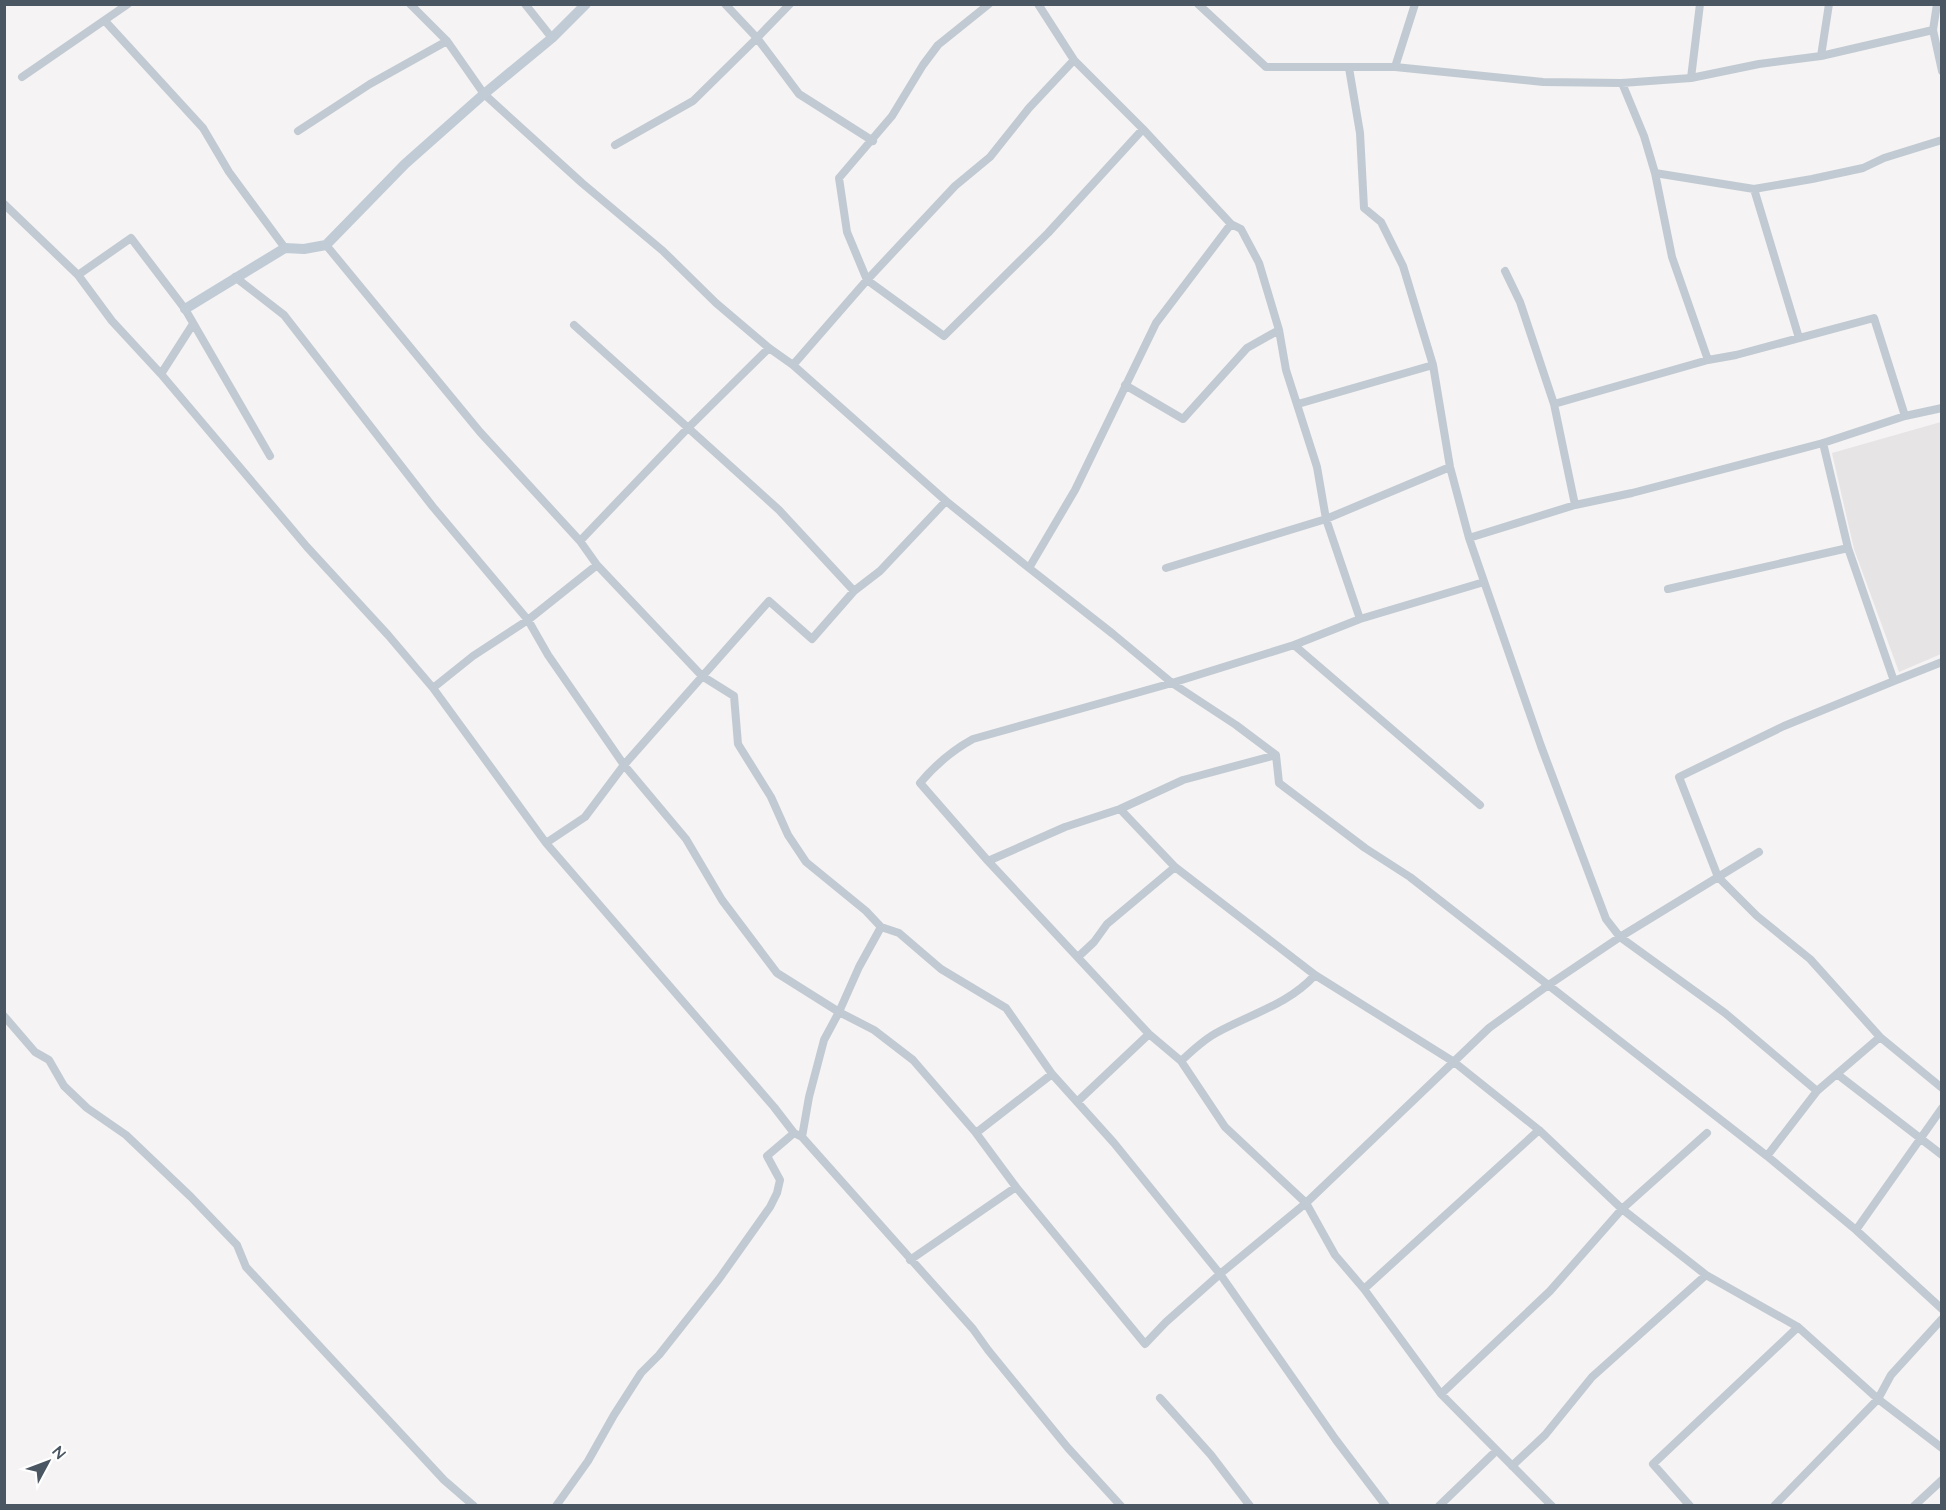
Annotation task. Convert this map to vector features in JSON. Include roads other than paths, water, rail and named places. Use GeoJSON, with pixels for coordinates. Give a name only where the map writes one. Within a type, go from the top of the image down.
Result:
{"type":"FeatureCollection","features":[{"type":"Feature","properties":{"kind":"street"},"geometry":{"type":"LineString","coordinates":[[22,77],[128,4]]}},
{"type":"Feature","properties":{"kind":"street"},"geometry":{"type":"LineString","coordinates":[[410,4],[447,41],[484,94],[582,183],[663,251],[716,303],[769,348],[793,365],[946,501],[1113,633],[1172,683],[1236,725],[1276,755],[1279,783],[1365,848],[1410,877],[1767,1156],[1856,1230],[1941,1309]]}},
{"type":"Feature","properties":{"kind":"street"},"geometry":{"type":"LineString","coordinates":[[525,4],[552,38]]}},
{"type":"Feature","properties":{"kind":"street"},"geometry":{"type":"LineString","coordinates":[[185,309],[285,248],[304,249],[326,245],[405,164],[552,38],[586,4]]}},
{"type":"Feature","properties":{"kind":"street"},"geometry":{"type":"LineString","coordinates":[[725,4],[757,38],[799,94],[873,141]]}},
{"type":"Feature","properties":{"kind":"street"},"geometry":{"type":"LineString","coordinates":[[615,145],[693,101],[790,4]]}},
{"type":"Feature","properties":{"kind":"street"},"geometry":{"type":"LineString","coordinates":[[989,4],[938,45],[922,65],[892,116],[873,141],[838,178],[848,232],[867,280],[944,336],[1048,233],[1143,129]]}},
{"type":"Feature","properties":{"kind":"street"},"geometry":{"type":"LineString","coordinates":[[1038,4],[1074,60],[1143,129],[1231,224],[1241,229],[1259,263],[1279,330],[1286,369],[1317,467],[1326,519],[1360,619]]}},
{"type":"Feature","properties":{"kind":"street"},"geometry":{"type":"LineString","coordinates":[[1198,4],[1266,67],[1395,67],[1543,82],[1622,83],[1691,78],[1759,64],[1821,56],[1933,30]]}},
{"type":"Feature","properties":{"kind":"street"},"geometry":{"type":"LineString","coordinates":[[1395,67],[1415,4]]}},
{"type":"Feature","properties":{"kind":"street"},"geometry":{"type":"LineString","coordinates":[[1691,78],[1700,4]]}},
{"type":"Feature","properties":{"kind":"street"},"geometry":{"type":"LineString","coordinates":[[1821,56],[1829,4]]}},
{"type":"Feature","properties":{"kind":"street"},"geometry":{"type":"LineString","coordinates":[[1937,4],[1933,30],[1941,71]]}},
{"type":"Feature","properties":{"kind":"street"},"geometry":{"type":"LineString","coordinates":[[105,21],[203,128],[229,172],[285,248]]}},
{"type":"Feature","properties":{"kind":"street"},"geometry":{"type":"LineString","coordinates":[[298,131],[370,84],[447,41]]}},
{"type":"Feature","properties":{"kind":"street"},"geometry":{"type":"LineString","coordinates":[[793,365],[867,280],[956,186],[990,157],[1029,108],[1074,60]]}},
{"type":"Feature","properties":{"kind":"street"},"geometry":{"type":"LineString","coordinates":[[1348,68],[1360,133],[1364,208],[1381,222],[1403,266],[1432,365],[1450,467],[1469,538],[1541,746],[1606,919],[1620,937],[1725,1013],[1817,1091]]}},
{"type":"Feature","properties":{"kind":"street"},"geometry":{"type":"LineString","coordinates":[[1622,83],[1644,136],[1655,173],[1672,257],[1708,360]]}},
{"type":"Feature","properties":{"kind":"street"},"geometry":{"type":"LineString","coordinates":[[1655,173],[1754,189],[1812,180],[1863,168],[1941,140]]}},
{"type":"Feature","properties":{"kind":"street"},"geometry":{"type":"LineString","coordinates":[[1754,189],[1798,338]]}},
{"type":"Feature","properties":{"kind":"street"},"geometry":{"type":"LineString","coordinates":[[4,204],[78,275],[112,321],[307,547],[388,635],[433,688],[546,843],[798,1135],[854,1194],[973,1329],[1068,1448],[1120,1506]]}},
{"type":"Feature","properties":{"kind":"street"},"geometry":{"type":"LineString","coordinates":[[1029,568],[1074,490],[1156,323],[1231,224]]}},
{"type":"Feature","properties":{"kind":"street"},"geometry":{"type":"LineString","coordinates":[[78,275],[131,238],[185,309],[270,456]]}},
{"type":"Feature","properties":{"kind":"street"},"geometry":{"type":"LineString","coordinates":[[326,245],[480,432],[580,541],[597,565],[702,676],[734,696],[738,744],[771,797],[788,835],[806,862],[866,911],[881,927],[899,933],[941,969],[1006,1008],[1052,1074],[1114,1143],[1220,1274],[1336,1440],[1386,1506]]}},
{"type":"Feature","properties":{"kind":"street"},"geometry":{"type":"LineString","coordinates":[[1505,271],[1520,302],[1554,404],[1575,506]]}},
{"type":"Feature","properties":{"kind":"street"},"geometry":{"type":"LineString","coordinates":[[235,277],[284,315],[433,507],[528,620],[548,655],[624,765],[686,839],[722,900],[777,973],[839,1012],[874,1030],[913,1060],[976,1133],[1016,1187],[1145,1344],[1220,1274],[1306,1203],[1489,1028],[1620,937],[1759,852]]}},
{"type":"Feature","properties":{"kind":"street"},"geometry":{"type":"LineString","coordinates":[[1554,404],[1708,360],[1736,355],[1874,318],[1905,416]]}},
{"type":"Feature","properties":{"kind":"street"},"geometry":{"type":"LineString","coordinates":[[160,374],[193,324]]}},
{"type":"Feature","properties":{"kind":"street"},"geometry":{"type":"LineString","coordinates":[[574,325],[779,510],[854,591]]}},
{"type":"Feature","properties":{"kind":"street"},"geometry":{"type":"LineString","coordinates":[[1125,385],[1183,419],[1247,348],[1279,330]]}},
{"type":"Feature","properties":{"kind":"street"},"geometry":{"type":"LineString","coordinates":[[580,541],[687,429],[769,348]]}},
{"type":"Feature","properties":{"kind":"street"},"geometry":{"type":"LineString","coordinates":[[1298,404],[1432,365]]}},
{"type":"Feature","properties":{"kind":"street"},"geometry":{"type":"LineString","coordinates":[[1469,538],[1575,506],[1823,443],[1905,416],[1941,408]]}},
{"type":"Feature","properties":{"kind":"street"},"geometry":{"type":"LineString","coordinates":[[1823,443],[1848,548],[1894,681]]}},
{"type":"Feature","properties":{"kind":"street"},"geometry":{"type":"LineString","coordinates":[[1166,568],[1326,519],[1450,467]]}},
{"type":"Feature","properties":{"kind":"street"},"geometry":{"type":"LineString","coordinates":[[546,843],[585,817],[624,765],[769,601],[812,639],[854,591],[880,572],[946,501]]}},
{"type":"Feature","properties":{"kind":"street"},"geometry":{"type":"LineString","coordinates":[[1668,590],[1848,548]]}},
{"type":"Feature","properties":{"kind":"street"},"geometry":{"type":"LineString","coordinates":[[433,688],[474,656],[528,620],[597,565]]}},
{"type":"Feature","properties":{"kind":"street"},"geometry":{"type":"LineString","coordinates":[[1484,582],[1360,619],[1294,645],[1172,683],[974,739],[937,762],[920,783],[988,861],[1149,1034],[1181,1061],[1225,1127],[1306,1203],[1335,1255],[1364,1289],[1441,1394],[1552,1506]]}},
{"type":"Feature","properties":{"kind":"street"},"geometry":{"type":"LineString","coordinates":[[1294,645],[1480,805]]}},
{"type":"Feature","properties":{"kind":"street"},"geometry":{"type":"LineString","coordinates":[[1941,662],[1784,726],[1679,777],[1718,877],[1757,916],[1805,954],[1880,1037],[1941,1088]]}},
{"type":"Feature","properties":{"kind":"street"},"geometry":{"type":"LineString","coordinates":[[988,861],[1065,827],[1120,809],[1183,780],[1276,755]]}},
{"type":"Feature","properties":{"kind":"street"},"geometry":{"type":"LineString","coordinates":[[1120,809],[1174,867],[1315,975],[1454,1062],[1539,1130],[1623,1209],[1706,1275],[1798,1327],[1878,1400],[1941,1448]]}},
{"type":"Feature","properties":{"kind":"street"},"geometry":{"type":"LineString","coordinates":[[1078,957],[1094,942],[1107,924],[1174,867]]}},
{"type":"Feature","properties":{"kind":"street"},"geometry":{"type":"LineString","coordinates":[[556,1506],[588,1461],[641,1373],[659,1355],[718,1280],[770,1207],[780,1180],[767,1156],[798,1135],[824,1040],[859,966],[881,927]]}},
{"type":"Feature","properties":{"kind":"street"},"geometry":{"type":"LineString","coordinates":[[1181,1061],[1217,1032],[1290,997],[1315,975]]}},
{"type":"Feature","properties":{"kind":"street"},"geometry":{"type":"LineString","coordinates":[[4,1017],[35,1052],[49,1060],[63,1086],[87,1108],[126,1135],[191,1197],[237,1245],[246,1267],[444,1480],[474,1506]]}},
{"type":"Feature","properties":{"kind":"street"},"geometry":{"type":"LineString","coordinates":[[1077,1102],[1149,1034]]}},
{"type":"Feature","properties":{"kind":"street"},"geometry":{"type":"LineString","coordinates":[[1767,1156],[1817,1091],[1880,1037]]}},
{"type":"Feature","properties":{"kind":"street"},"geometry":{"type":"LineString","coordinates":[[976,1133],[1052,1074]]}},
{"type":"Feature","properties":{"kind":"street"},"geometry":{"type":"LineString","coordinates":[[1837,1074],[1941,1155]]}},
{"type":"Feature","properties":{"kind":"street"},"geometry":{"type":"LineString","coordinates":[[1856,1230],[1941,1108]]}},
{"type":"Feature","properties":{"kind":"street"},"geometry":{"type":"LineString","coordinates":[[1364,1289],[1539,1130]]}},
{"type":"Feature","properties":{"kind":"street"},"geometry":{"type":"LineString","coordinates":[[1441,1394],[1550,1291],[1623,1209],[1707,1132]]}},
{"type":"Feature","properties":{"kind":"street"},"geometry":{"type":"LineString","coordinates":[[910,1260],[1016,1187]]}},
{"type":"Feature","properties":{"kind":"street"},"geometry":{"type":"LineString","coordinates":[[1512,1466],[1545,1435],[1592,1377],[1706,1275]]}},
{"type":"Feature","properties":{"kind":"street"},"geometry":{"type":"LineString","coordinates":[[1774,1506],[1878,1400],[1891,1375],[1941,1319]]}},
{"type":"Feature","properties":{"kind":"street"},"geometry":{"type":"LineString","coordinates":[[1690,1506],[1653,1464],[1798,1327]]}},
{"type":"Feature","properties":{"kind":"street"},"geometry":{"type":"LineString","coordinates":[[1160,1398],[1211,1455],[1250,1506]]}},
{"type":"Feature","properties":{"kind":"street"},"geometry":{"type":"LineString","coordinates":[[1439,1506],[1496,1450]]}},
{"type":"Feature","properties":{"kind":"street"},"geometry":{"type":"LineString","coordinates":[[1914,1506],[1941,1480]]}}]}
